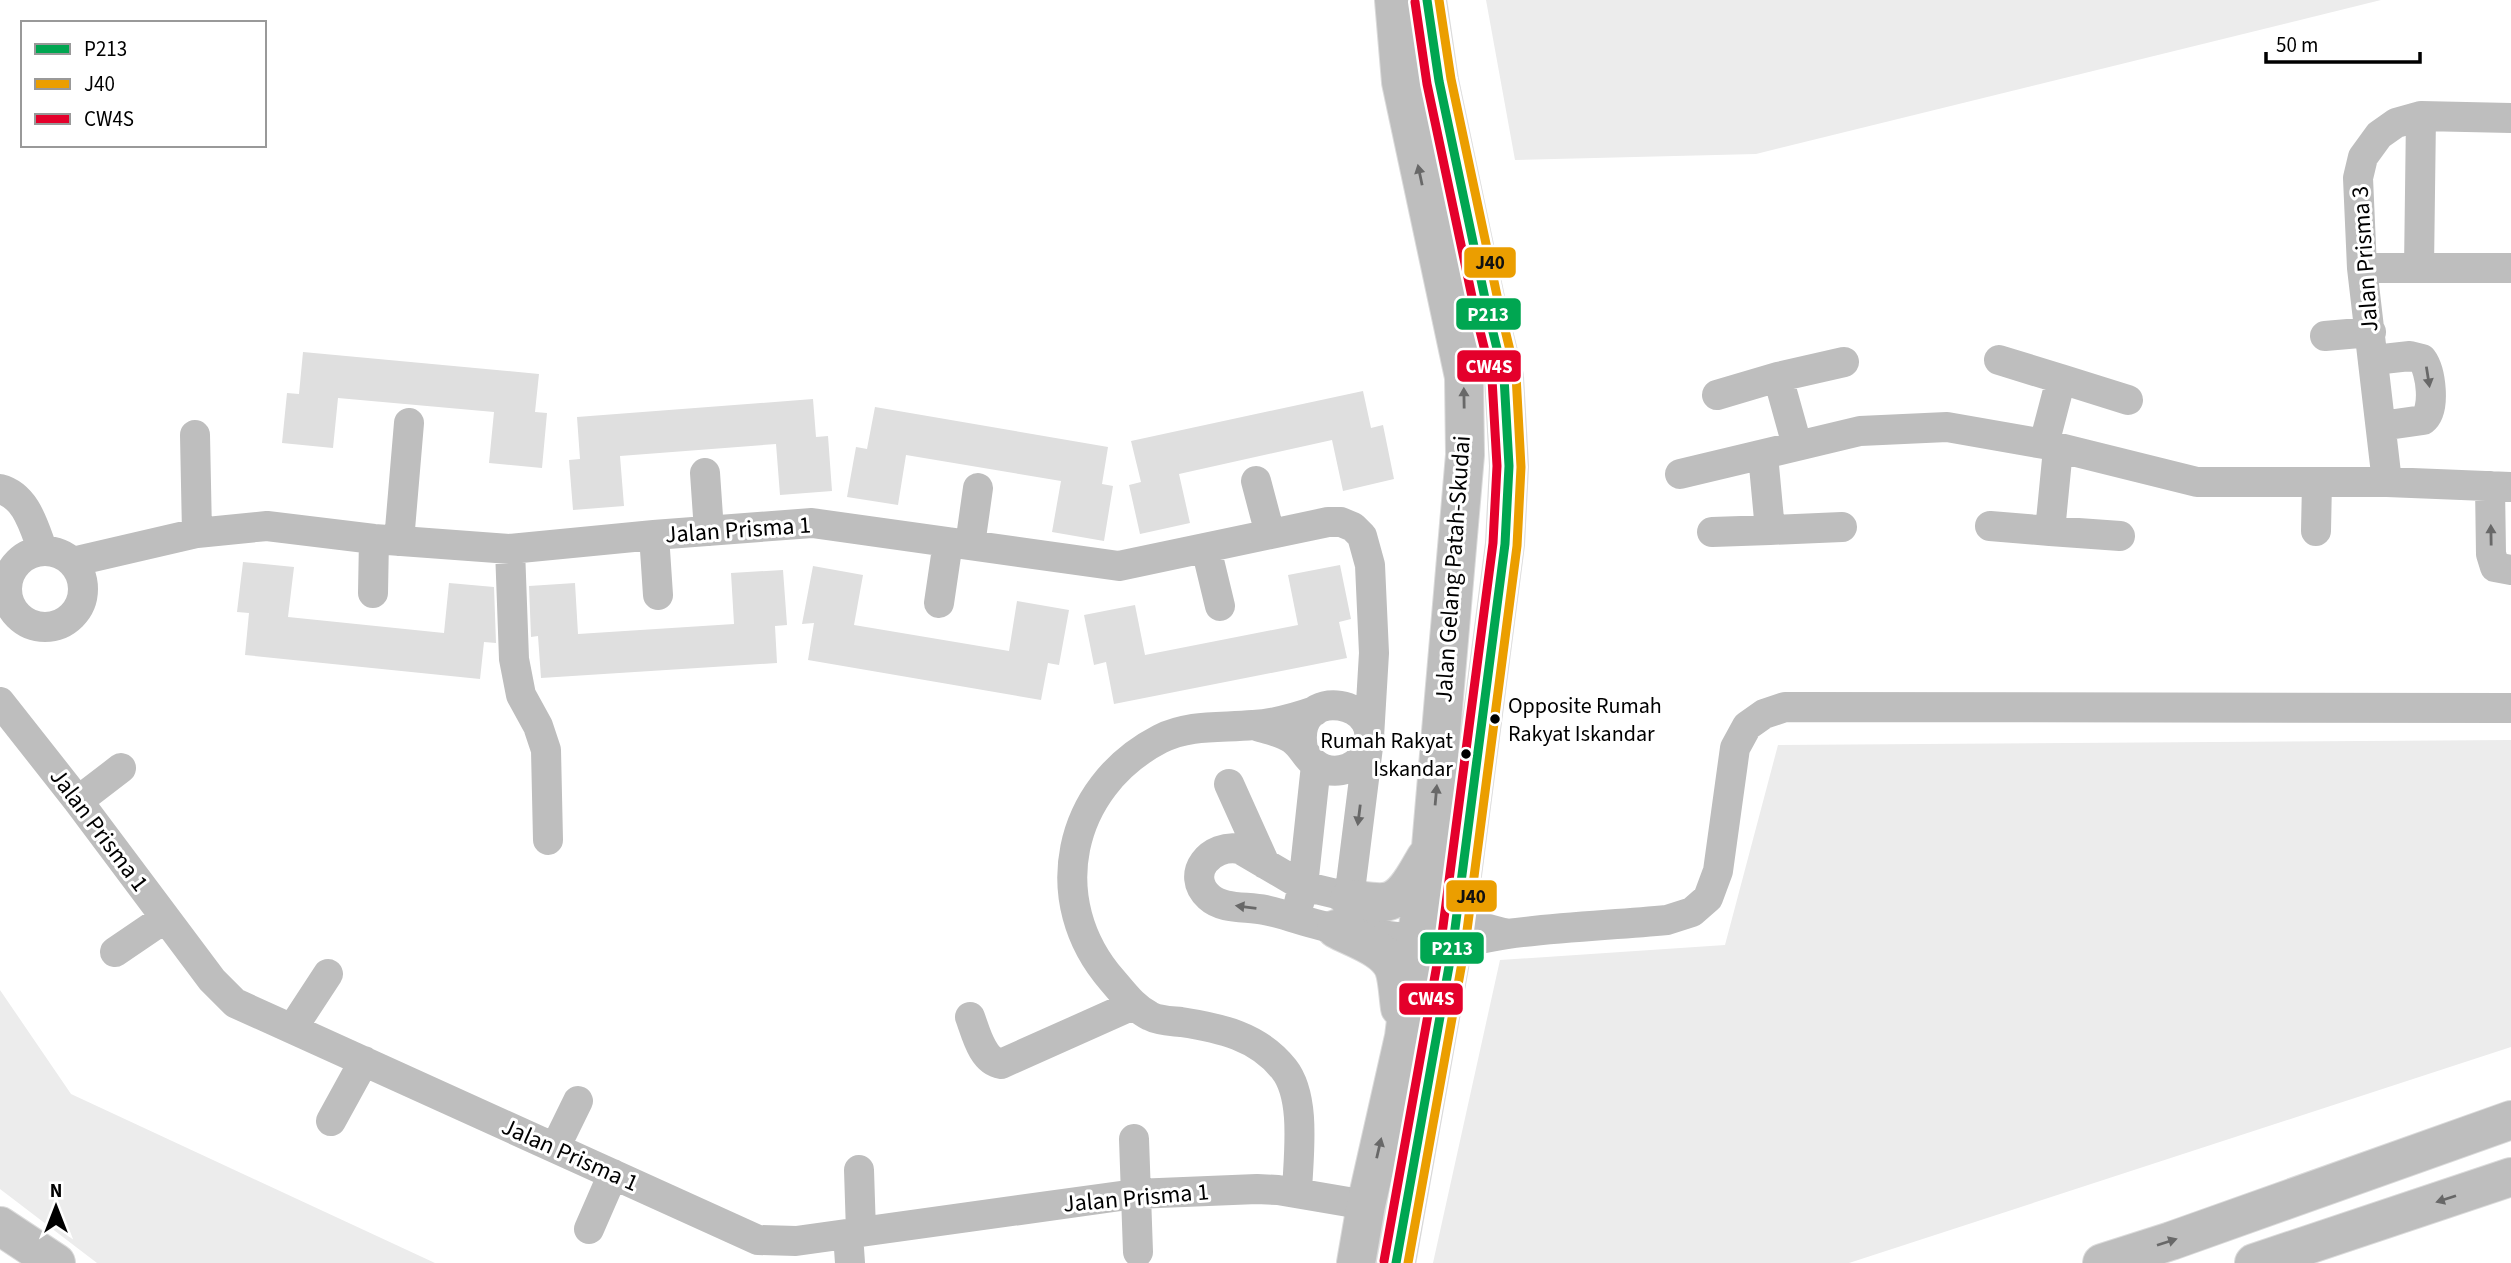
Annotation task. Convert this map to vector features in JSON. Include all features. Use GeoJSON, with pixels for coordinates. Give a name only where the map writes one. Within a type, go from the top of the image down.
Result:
{"type":"FeatureCollection","features":[{"type":"Feature","properties":{"kind":"main road","name":"Jalan Gelang Patah-Skudai"},"geometry":{"type":"LineString","coordinates":[[1356,1263],[1366,1205],[1404,1037],[1436,928],[1431,847],[1465,455],[1464,377],[1401,82],[1394,0]]}},
{"type":"Feature","properties":{"kind":"main road","name":"Jalan Gelang Patah-Skudai"},"geometry":{"type":"LineString","coordinates":[[1396,1263],[1436,928],[1505,544],[1509,466],[1504,377],[1439,81],[1427,0]]}},
{"type":"Feature","properties":{"kind":"main road"},"geometry":{"type":"LineString","coordinates":[[1404,1037],[1397,983],[1390,961],[1342,914],[1396,899],[1407,887],[1431,847]]}},
{"type":"Feature","properties":{"kind":"main road"},"geometry":{"type":"LineString","coordinates":[[2102,1263],[2511,1120]]}},
{"type":"Feature","properties":{"kind":"main road"},"geometry":{"type":"LineString","coordinates":[[2254,1263],[2511,1177]]}},
{"type":"Feature","properties":{"kind":"main road"},"geometry":{"type":"LineString","coordinates":[[0,1226],[56,1263]]}},
{"type":"Feature","properties":{"kind":"main road"},"geometry":{"type":"LineString","coordinates":[[0,1254],[14,1263]]}},
{"type":"Feature","properties":{"kind":"street"},"geometry":{"type":"LineString","coordinates":[[2419,268],[2421,117]]}},
{"type":"Feature","properties":{"kind":"street","name":"Jalan Prisma 3"},"geometry":{"type":"LineString","coordinates":[[2387,482],[2362,268],[2358,178],[2363,156],[2379,135],[2396,123],[2421,117],[2511,118]]}},
{"type":"Feature","properties":{"kind":"street"},"geometry":{"type":"LineString","coordinates":[[2362,268],[2511,268]]}},
{"type":"Feature","properties":{"kind":"street"},"geometry":{"type":"LineString","coordinates":[[2325,336],[2422,359],[2427,370],[2431,405],[2428,416],[2423,420],[2381,426]]}},
{"type":"Feature","properties":{"kind":"street"},"geometry":{"type":"LineString","coordinates":[[1999,360],[2128,400]]}},
{"type":"Feature","properties":{"kind":"street"},"geometry":{"type":"LineString","coordinates":[[1717,395],[1844,362]]}},
{"type":"Feature","properties":{"kind":"street"},"geometry":{"type":"LineString","coordinates":[[1778,377],[1797,446]]}},
{"type":"Feature","properties":{"kind":"street"},"geometry":{"type":"LineString","coordinates":[[2050,531],[2051,447],[2061,379]]}},
{"type":"Feature","properties":{"kind":"street"},"geometry":{"type":"LineString","coordinates":[[373,593],[387,540],[409,423]]}},
{"type":"Feature","properties":{"kind":"street"},"geometry":{"type":"LineString","coordinates":[[1680,474],[1860,431],[1947,427],[2051,447],[2197,482],[2387,482],[2501,486],[2491,554],[2496,567],[2511,570]]}},
{"type":"Feature","properties":{"kind":"street"},"geometry":{"type":"LineString","coordinates":[[195,435],[197,533]]}},
{"type":"Feature","properties":{"kind":"street"},"geometry":{"type":"LineString","coordinates":[[1763,455],[1770,530]]}},
{"type":"Feature","properties":{"kind":"street"},"geometry":{"type":"LineString","coordinates":[[705,473],[709,531]]}},
{"type":"Feature","properties":{"kind":"street"},"geometry":{"type":"LineString","coordinates":[[1256,481],[1270,534]]}},
{"type":"Feature","properties":{"kind":"street"},"geometry":{"type":"LineString","coordinates":[[2316,531],[2317,482]]}},
{"type":"Feature","properties":{"kind":"street"},"geometry":{"type":"LineString","coordinates":[[939,603],[978,488]]}},
{"type":"Feature","properties":{"kind":"street"},"geometry":{"type":"LineString","coordinates":[[0,489],[8,491],[25,508],[43,551]]}},
{"type":"Feature","properties":{"kind":"street","name":"Jalan Prisma 1"},"geometry":{"type":"LineString","coordinates":[[72,562],[197,533],[267,526],[387,540],[510,549],[812,523],[1119,566],[1341,522],[1353,527],[1362,536],[1370,565],[1374,653],[1368,742],[1342,914]]}},
{"type":"Feature","properties":{"kind":"street"},"geometry":{"type":"LineString","coordinates":[[1990,526],[2120,536]]}},
{"type":"Feature","properties":{"kind":"street"},"geometry":{"type":"LineString","coordinates":[[1712,532],[1843,527]]}},
{"type":"Feature","properties":{"kind":"street"},"geometry":{"type":"LineString","coordinates":[[654,535],[658,595]]}},
{"type":"Feature","properties":{"kind":"street"},"geometry":{"type":"LineString","coordinates":[[1206,548],[1220,606]]}},
{"type":"Feature","properties":{"kind":"street"},"geometry":{"type":"LineString","coordinates":[[510,549],[514,659],[522,695],[546,750],[548,840]]}},
{"type":"Feature","properties":{"kind":"street"},"geometry":{"type":"LineString","coordinates":[[43,551],[54,552],[72,562],[83,581],[81,602],[68,619],[48,627],[37,626],[6,614],[7,586],[15,566],[22,558],[43,551]]}},
{"type":"Feature","properties":{"kind":"street"},"geometry":{"type":"LineString","coordinates":[[1296,917],[1303,886],[1310,757],[1303,728],[1325,707],[1354,688],[1374,653]]}},
{"type":"Feature","properties":{"kind":"street","name":"Jalan Prisma 1"},"geometry":{"type":"LineString","coordinates":[[0,704],[78,801],[212,980],[235,1003],[758,1240],[853,1243],[1135,1194],[1257,1189],[1366,1205]]}},
{"type":"Feature","properties":{"kind":"street"},"geometry":{"type":"LineString","coordinates":[[1254,725],[1280,732],[1326,770],[1346,769],[1356,764],[1368,742],[1362,717],[1345,705],[1325,707],[1282,722],[1199,726],[1163,737],[1133,755],[1108,779],[1090,804],[1075,844],[1071,882],[1083,935],[1103,970],[1133,1005],[1152,1018],[1207,1026],[1241,1035],[1265,1050],[1286,1070],[1298,1102],[1297,1193]]}},
{"type":"Feature","properties":{"kind":"street"},"geometry":{"type":"LineString","coordinates":[[1342,914],[1303,886],[1240,849],[1221,848],[1211,853],[1200,872],[1200,883],[1205,893],[1215,902],[1225,906],[1262,909],[1296,917],[1342,914],[1436,928],[1507,934],[1667,920],[1692,912],[1708,898],[1718,871],[1735,748],[1747,726],[1764,714],[1786,707],[2506,706]]}},
{"type":"Feature","properties":{"kind":"street"},"geometry":{"type":"LineString","coordinates":[[78,801],[121,768]]}},
{"type":"Feature","properties":{"kind":"street"},"geometry":{"type":"LineString","coordinates":[[1229,784],[1265,864]]}},
{"type":"Feature","properties":{"kind":"street"},"geometry":{"type":"LineString","coordinates":[[115,952],[165,918]]}},
{"type":"Feature","properties":{"kind":"street"},"geometry":{"type":"LineString","coordinates":[[292,1029],[328,974]]}},
{"type":"Feature","properties":{"kind":"street"},"geometry":{"type":"LineString","coordinates":[[970,1017],[986,1055],[995,1063],[1001,1064],[1133,1005]]}},
{"type":"Feature","properties":{"kind":"street"},"geometry":{"type":"LineString","coordinates":[[331,1121],[364,1061]]}},
{"type":"Feature","properties":{"kind":"street"},"geometry":{"type":"LineString","coordinates":[[555,1148],[579,1101]]}},
{"type":"Feature","properties":{"kind":"street"},"geometry":{"type":"LineString","coordinates":[[1134,1139],[1138,1252]]}},
{"type":"Feature","properties":{"kind":"street"},"geometry":{"type":"LineString","coordinates":[[853,1243],[859,1170]]}},
{"type":"Feature","properties":{"kind":"street"},"geometry":{"type":"LineString","coordinates":[[589,1229],[613,1174]]}},
{"type":"Feature","properties":{"kind":"shaded area"},"geometry":{"type":"Polygon","coordinates":[[[1486,0],[2381,0],[1756,154],[1515,160],[1486,0]]]}},
{"type":"Feature","properties":{"kind":"shaded area"},"geometry":{"type":"Polygon","coordinates":[[[2511,740],[2511,1047],[1849,1263],[1433,1263],[1500,960],[1725,945],[1778,745],[2511,740]]]}},
{"type":"Feature","properties":{"kind":"shaded area"},"geometry":{"type":"Polygon","coordinates":[[[0,990],[71,1094],[435,1263],[97,1263],[0,1189],[0,990]]]}},
{"type":"Feature","properties":{"kind":"building"},"geometry":{"type":"Polygon","coordinates":[[[303,352],[539,374],[535,412],[547,413],[542,468],[489,463],[494,412],[338,398],[333,448],[282,443],[287,393],[299,394],[303,352]]]}},
{"type":"Feature","properties":{"kind":"building"},"geometry":{"type":"Polygon","coordinates":[[[1363,391],[1371,428],[1383,425],[1394,479],[1343,491],[1332,440],[1179,474],[1190,523],[1140,534],[1129,485],[1141,482],[1131,441],[1363,391]]]}},
{"type":"Feature","properties":{"kind":"building"},"geometry":{"type":"Polygon","coordinates":[[[813,399],[816,437],[828,436],[832,491],[780,495],[776,444],[620,456],[624,506],[573,510],[569,460],[580,459],[577,417],[813,399]]]}},
{"type":"Feature","properties":{"kind":"building"},"geometry":{"type":"Polygon","coordinates":[[[875,407],[1108,447],[1102,484],[1113,486],[1104,541],[1052,532],[1061,481],[906,455],[898,505],[847,497],[856,447],[867,449],[875,407]]]}},
{"type":"Feature","properties":{"kind":"building"},"geometry":{"type":"Polygon","coordinates":[[[243,562],[294,567],[288,617],[444,633],[449,583],[494,587],[496,643],[484,642],[480,679],[245,655],[249,613],[237,612],[243,562]]]}},
{"type":"Feature","properties":{"kind":"building"},"geometry":{"type":"Polygon","coordinates":[[[1340,565],[1351,619],[1339,622],[1347,658],[1114,704],[1106,662],[1094,665],[1084,615],[1135,605],[1145,655],[1298,625],[1288,575],[1340,565]]]}},
{"type":"Feature","properties":{"kind":"building"},"geometry":{"type":"Polygon","coordinates":[[[813,566],[863,575],[854,625],[1009,651],[1017,601],[1069,610],[1059,665],[1048,663],[1041,700],[808,660],[814,623],[802,624],[813,566]]]}},
{"type":"Feature","properties":{"kind":"building"},"geometry":{"type":"Polygon","coordinates":[[[783,570],[787,625],[775,626],[777,663],[541,678],[538,636],[531,637],[529,586],[575,583],[578,634],[734,624],[731,573],[783,570]]]}},
{"type":"Feature","properties":{"kind":"transit line","name":"P213"},"geometry":{"type":"LineString","coordinates":[[1396,1263],[1453,944],[1505,544],[1509,466],[1504,377],[1439,81],[1427,0]]}},
{"type":"Feature","properties":{"kind":"transit line","name":"J40"},"geometry":{"type":"LineString","coordinates":[[1408,1263],[1465,946],[1517,546],[1521,467],[1516,375],[1451,79],[1439,0]]}},
{"type":"Feature","properties":{"kind":"transit line","name":"CW4S"},"geometry":{"type":"LineString","coordinates":[[1384,1261],[1441,942],[1493,543],[1497,466],[1492,379],[1427,84],[1415,2]]}},
{"type":"Feature","properties":{"kind":"place","name":"Opposite Rumah Rakyat Iskandar"},"geometry":{"type":"Point","coordinates":[1495,719]}},
{"type":"Feature","properties":{"kind":"place","name":"Rumah Rakyat Iskandar"},"geometry":{"type":"Point","coordinates":[1466,754]}}]}
